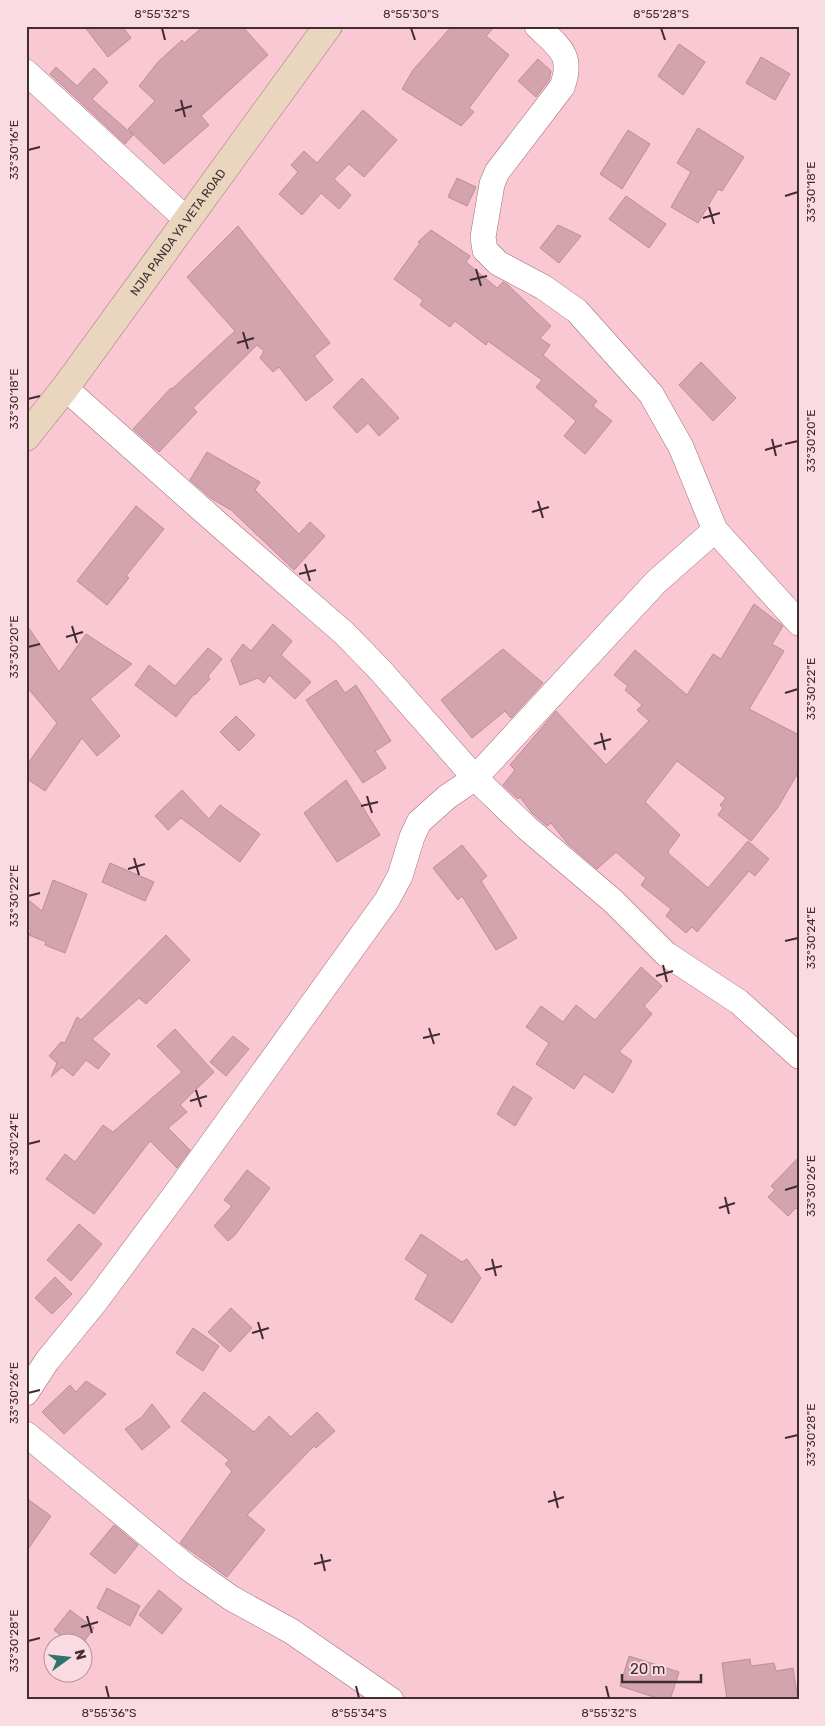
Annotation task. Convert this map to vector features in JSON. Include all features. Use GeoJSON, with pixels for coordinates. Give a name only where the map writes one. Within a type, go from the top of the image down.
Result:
{"type":"FeatureCollection","features":[{"type":"Feature","properties":{"kind":"street","name":"NJIA PANDA YA VETA ROAD"},"geometry":{"type":"LineString","coordinates":[[26,437],[65,388],[328,26]]}},
{"type":"Feature","properties":{"kind":"street"},"geometry":{"type":"LineString","coordinates":[[537,26],[561,49],[567,62],[568,73],[562,87],[498,172],[492,184],[482,238],[484,250],[498,263],[544,287],[578,311],[651,394],[681,447],[715,530],[799,623]]}},
{"type":"Feature","properties":{"kind":"street"},"geometry":{"type":"LineString","coordinates":[[26,72],[187,220]]}},
{"type":"Feature","properties":{"kind":"street"},"geometry":{"type":"LineString","coordinates":[[65,388],[344,633],[380,670],[475,778],[527,828],[613,901],[666,954],[739,1002],[799,1056]]}},
{"type":"Feature","properties":{"kind":"street"},"geometry":{"type":"LineString","coordinates":[[26,1393],[47,1361],[96,1301],[180,1188],[387,900],[400,876],[412,837],[419,822],[447,797],[475,778],[656,582],[715,530]]}},
{"type":"Feature","properties":{"kind":"street"},"geometry":{"type":"LineString","coordinates":[[26,1434],[187,1567],[231,1598],[291,1631],[377,1696]]}},
{"type":"Feature","properties":{"kind":"building"},"geometry":{"type":"Polygon","coordinates":[[[84,26],[122,26],[131,38],[108,57],[84,26]]]}},
{"type":"Feature","properties":{"kind":"building"},"geometry":{"type":"Polygon","coordinates":[[[204,26],[242,26],[268,55],[201,116],[209,125],[164,164],[128,129],[155,101],[139,86],[158,62],[182,40],[184,43],[204,26]]]}},
{"type":"Feature","properties":{"kind":"building"},"geometry":{"type":"Polygon","coordinates":[[[452,26],[495,26],[486,36],[509,55],[469,108],[474,112],[461,126],[402,89],[413,70],[452,26]]]}},
{"type":"Feature","properties":{"kind":"building"},"geometry":{"type":"Polygon","coordinates":[[[679,44],[705,62],[683,95],[658,76],[679,44]]]}},
{"type":"Feature","properties":{"kind":"building"},"geometry":{"type":"Polygon","coordinates":[[[761,57],[790,74],[775,100],[746,83],[761,57]]]}},
{"type":"Feature","properties":{"kind":"building"},"geometry":{"type":"Polygon","coordinates":[[[538,59],[551,71],[549,80],[536,97],[518,81],[538,59]]]}},
{"type":"Feature","properties":{"kind":"building"},"geometry":{"type":"Polygon","coordinates":[[[56,67],[77,86],[94,68],[108,82],[92,99],[133,135],[125,144],[50,74],[56,67]]]}},
{"type":"Feature","properties":{"kind":"building"},"geometry":{"type":"Polygon","coordinates":[[[363,110],[397,140],[364,177],[349,164],[334,179],[351,195],[339,209],[321,193],[302,215],[279,194],[298,172],[291,165],[304,151],[317,163],[363,110]]]}},
{"type":"Feature","properties":{"kind":"building"},"geometry":{"type":"Polygon","coordinates":[[[698,128],[744,157],[722,191],[718,189],[698,223],[671,207],[691,172],[677,163],[698,128]]]}},
{"type":"Feature","properties":{"kind":"building"},"geometry":{"type":"Polygon","coordinates":[[[628,130],[650,144],[622,189],[600,174],[628,130]]]}},
{"type":"Feature","properties":{"kind":"building"},"geometry":{"type":"Polygon","coordinates":[[[457,178],[476,187],[467,206],[448,197],[457,178]]]}},
{"type":"Feature","properties":{"kind":"building"},"geometry":{"type":"Polygon","coordinates":[[[626,196],[666,224],[649,248],[609,219],[626,196]]]}},
{"type":"Feature","properties":{"kind":"building"},"geometry":{"type":"Polygon","coordinates":[[[558,225],[581,236],[559,263],[540,248],[558,225]]]}},
{"type":"Feature","properties":{"kind":"building"},"geometry":{"type":"Polygon","coordinates":[[[238,226],[330,343],[314,356],[333,380],[306,401],[279,367],[273,372],[260,358],[264,351],[257,345],[193,408],[197,412],[159,452],[133,429],[171,388],[235,331],[187,277],[238,226]]]}},
{"type":"Feature","properties":{"kind":"building"},"geometry":{"type":"Polygon","coordinates":[[[431,230],[470,256],[466,262],[497,288],[503,282],[508,285],[551,326],[540,338],[550,345],[543,355],[597,401],[593,406],[612,421],[585,454],[564,436],[576,421],[536,387],[542,380],[488,341],[486,345],[455,321],[450,327],[420,305],[423,300],[394,279],[420,243],[418,242],[431,230]]]}},
{"type":"Feature","properties":{"kind":"building"},"geometry":{"type":"Polygon","coordinates":[[[701,362],[736,398],[713,421],[679,385],[701,362]]]}},
{"type":"Feature","properties":{"kind":"building"},"geometry":{"type":"Polygon","coordinates":[[[362,378],[399,418],[379,436],[368,423],[357,433],[333,407],[362,378]]]}},
{"type":"Feature","properties":{"kind":"building"},"geometry":{"type":"Polygon","coordinates":[[[207,452],[260,482],[255,490],[299,534],[310,522],[325,536],[294,570],[231,510],[212,499],[190,480],[207,452]]]}},
{"type":"Feature","properties":{"kind":"building"},"geometry":{"type":"Polygon","coordinates":[[[136,506],[164,529],[126,576],[129,578],[107,605],[77,581],[136,506]]]}},
{"type":"Feature","properties":{"kind":"building"},"geometry":{"type":"Polygon","coordinates":[[[754,604],[783,626],[772,644],[784,651],[749,709],[799,735],[799,771],[778,807],[751,841],[718,815],[723,808],[720,805],[726,798],[677,761],[645,802],[680,835],[668,851],[669,854],[708,888],[748,841],[769,859],[755,876],[749,871],[697,932],[692,927],[686,933],[666,916],[671,909],[641,885],[646,878],[616,852],[597,869],[567,843],[551,823],[547,826],[532,813],[520,797],[518,799],[503,785],[515,770],[510,765],[556,711],[606,765],[649,721],[637,710],[642,705],[625,690],[628,686],[614,675],[635,650],[687,695],[713,654],[721,659],[754,604]]]}},
{"type":"Feature","properties":{"kind":"building"},"geometry":{"type":"Polygon","coordinates":[[[26,624],[59,672],[86,634],[132,664],[90,699],[120,736],[97,756],[82,738],[45,791],[26,778],[26,766],[57,723],[26,686],[26,624]]]}},
{"type":"Feature","properties":{"kind":"building"},"geometry":{"type":"Polygon","coordinates":[[[273,624],[292,641],[281,655],[311,682],[295,699],[269,675],[264,683],[258,678],[240,685],[231,660],[243,644],[251,651],[273,624]]]}},
{"type":"Feature","properties":{"kind":"building"},"geometry":{"type":"Polygon","coordinates":[[[208,648],[222,659],[208,676],[210,679],[194,694],[176,717],[135,685],[149,665],[175,686],[208,648]]]}},
{"type":"Feature","properties":{"kind":"building"},"geometry":{"type":"Polygon","coordinates":[[[503,649],[543,683],[511,718],[505,711],[472,738],[441,700],[503,649]]]}},
{"type":"Feature","properties":{"kind":"building"},"geometry":{"type":"Polygon","coordinates":[[[336,680],[345,693],[356,685],[391,741],[375,751],[386,768],[363,783],[306,700],[336,680]]]}},
{"type":"Feature","properties":{"kind":"building"},"geometry":{"type":"Polygon","coordinates":[[[236,716],[255,735],[239,751],[220,732],[236,716]]]}},
{"type":"Feature","properties":{"kind":"building"},"geometry":{"type":"Polygon","coordinates":[[[346,780],[380,835],[337,862],[304,813],[346,780]]]}},
{"type":"Feature","properties":{"kind":"building"},"geometry":{"type":"Polygon","coordinates":[[[182,790],[209,819],[220,805],[260,834],[240,862],[181,818],[168,830],[155,816],[182,790]]]}},
{"type":"Feature","properties":{"kind":"building"},"geometry":{"type":"Polygon","coordinates":[[[462,845],[487,876],[481,881],[517,938],[496,950],[462,896],[458,900],[433,868],[462,845]]]}},
{"type":"Feature","properties":{"kind":"building"},"geometry":{"type":"Polygon","coordinates":[[[110,863],[154,882],[145,901],[102,882],[110,863]]]}},
{"type":"Feature","properties":{"kind":"building"},"geometry":{"type":"Polygon","coordinates":[[[53,880],[87,894],[65,953],[45,945],[46,942],[29,935],[31,930],[26,926],[26,898],[42,911],[53,880]]]}},
{"type":"Feature","properties":{"kind":"building"},"geometry":{"type":"Polygon","coordinates":[[[166,935],[190,960],[146,1004],[139,998],[92,1039],[110,1054],[98,1069],[86,1060],[73,1076],[62,1067],[51,1077],[57,1063],[49,1056],[61,1042],[65,1043],[77,1017],[81,1020],[166,935]]]}},
{"type":"Feature","properties":{"kind":"building"},"geometry":{"type":"Polygon","coordinates":[[[641,967],[662,986],[644,1006],[652,1014],[619,1052],[632,1061],[613,1093],[584,1074],[574,1089],[536,1064],[549,1043],[526,1027],[541,1006],[563,1022],[576,1005],[595,1020],[641,967]]]}},
{"type":"Feature","properties":{"kind":"building"},"geometry":{"type":"Polygon","coordinates":[[[175,1029],[214,1072],[180,1105],[187,1112],[168,1128],[190,1150],[177,1168],[150,1141],[94,1214],[46,1179],[65,1154],[75,1162],[103,1125],[113,1132],[182,1072],[157,1046],[175,1029]]]}},
{"type":"Feature","properties":{"kind":"building"},"geometry":{"type":"Polygon","coordinates":[[[233,1036],[249,1049],[226,1076],[210,1062],[233,1036]]]}},
{"type":"Feature","properties":{"kind":"building"},"geometry":{"type":"Polygon","coordinates":[[[513,1086],[532,1098],[515,1126],[497,1114],[513,1086]]]}},
{"type":"Feature","properties":{"kind":"building"},"geometry":{"type":"Polygon","coordinates":[[[799,1157],[799,1211],[796,1208],[788,1216],[768,1197],[775,1190],[771,1186],[799,1157]]]}},
{"type":"Feature","properties":{"kind":"building"},"geometry":{"type":"Polygon","coordinates":[[[247,1170],[270,1188],[235,1235],[228,1241],[214,1226],[232,1206],[224,1200],[247,1170]]]}},
{"type":"Feature","properties":{"kind":"building"},"geometry":{"type":"Polygon","coordinates":[[[79,1224],[102,1244],[71,1281],[47,1260],[79,1224]]]}},
{"type":"Feature","properties":{"kind":"building"},"geometry":{"type":"Polygon","coordinates":[[[421,1234],[462,1262],[467,1259],[481,1278],[452,1323],[415,1299],[428,1275],[405,1259],[421,1234]]]}},
{"type":"Feature","properties":{"kind":"building"},"geometry":{"type":"Polygon","coordinates":[[[55,1277],[72,1294],[52,1314],[35,1298],[55,1277]]]}},
{"type":"Feature","properties":{"kind":"building"},"geometry":{"type":"Polygon","coordinates":[[[231,1308],[252,1328],[230,1352],[208,1332],[231,1308]]]}},
{"type":"Feature","properties":{"kind":"building"},"geometry":{"type":"Polygon","coordinates":[[[193,1328],[219,1346],[203,1371],[176,1353],[193,1328]]]}},
{"type":"Feature","properties":{"kind":"building"},"geometry":{"type":"Polygon","coordinates":[[[86,1381],[106,1394],[64,1434],[42,1412],[70,1385],[76,1392],[86,1381]]]}},
{"type":"Feature","properties":{"kind":"building"},"geometry":{"type":"Polygon","coordinates":[[[204,1392],[254,1432],[269,1416],[291,1437],[317,1412],[335,1431],[316,1448],[314,1446],[247,1515],[265,1530],[227,1577],[180,1543],[232,1471],[225,1464],[229,1460],[181,1421],[204,1392]]]}},
{"type":"Feature","properties":{"kind":"building"},"geometry":{"type":"Polygon","coordinates":[[[152,1404],[170,1427],[142,1450],[125,1429],[142,1417],[152,1404]]]}},
{"type":"Feature","properties":{"kind":"building"},"geometry":{"type":"Polygon","coordinates":[[[26,1498],[51,1516],[26,1552],[26,1498]]]}},
{"type":"Feature","properties":{"kind":"building"},"geometry":{"type":"Polygon","coordinates":[[[114,1525],[138,1545],[115,1574],[90,1554],[114,1525]]]}},
{"type":"Feature","properties":{"kind":"building"},"geometry":{"type":"Polygon","coordinates":[[[107,1588],[140,1606],[130,1626],[97,1608],[107,1588]]]}},
{"type":"Feature","properties":{"kind":"building"},"geometry":{"type":"Polygon","coordinates":[[[159,1590],[182,1609],[162,1634],[139,1615],[159,1590]]]}},
{"type":"Feature","properties":{"kind":"building"},"geometry":{"type":"Polygon","coordinates":[[[70,1610],[94,1628],[90,1634],[59,1634],[54,1630],[70,1610]]]}},
{"type":"Feature","properties":{"kind":"building"},"geometry":{"type":"Polygon","coordinates":[[[629,1656],[679,1672],[670,1700],[663,1700],[620,1686],[629,1656]]]}},
{"type":"Feature","properties":{"kind":"building"},"geometry":{"type":"Polygon","coordinates":[[[750,1659],[751,1666],[774,1663],[776,1671],[793,1668],[798,1700],[727,1700],[722,1663],[750,1659]]]}}]}
